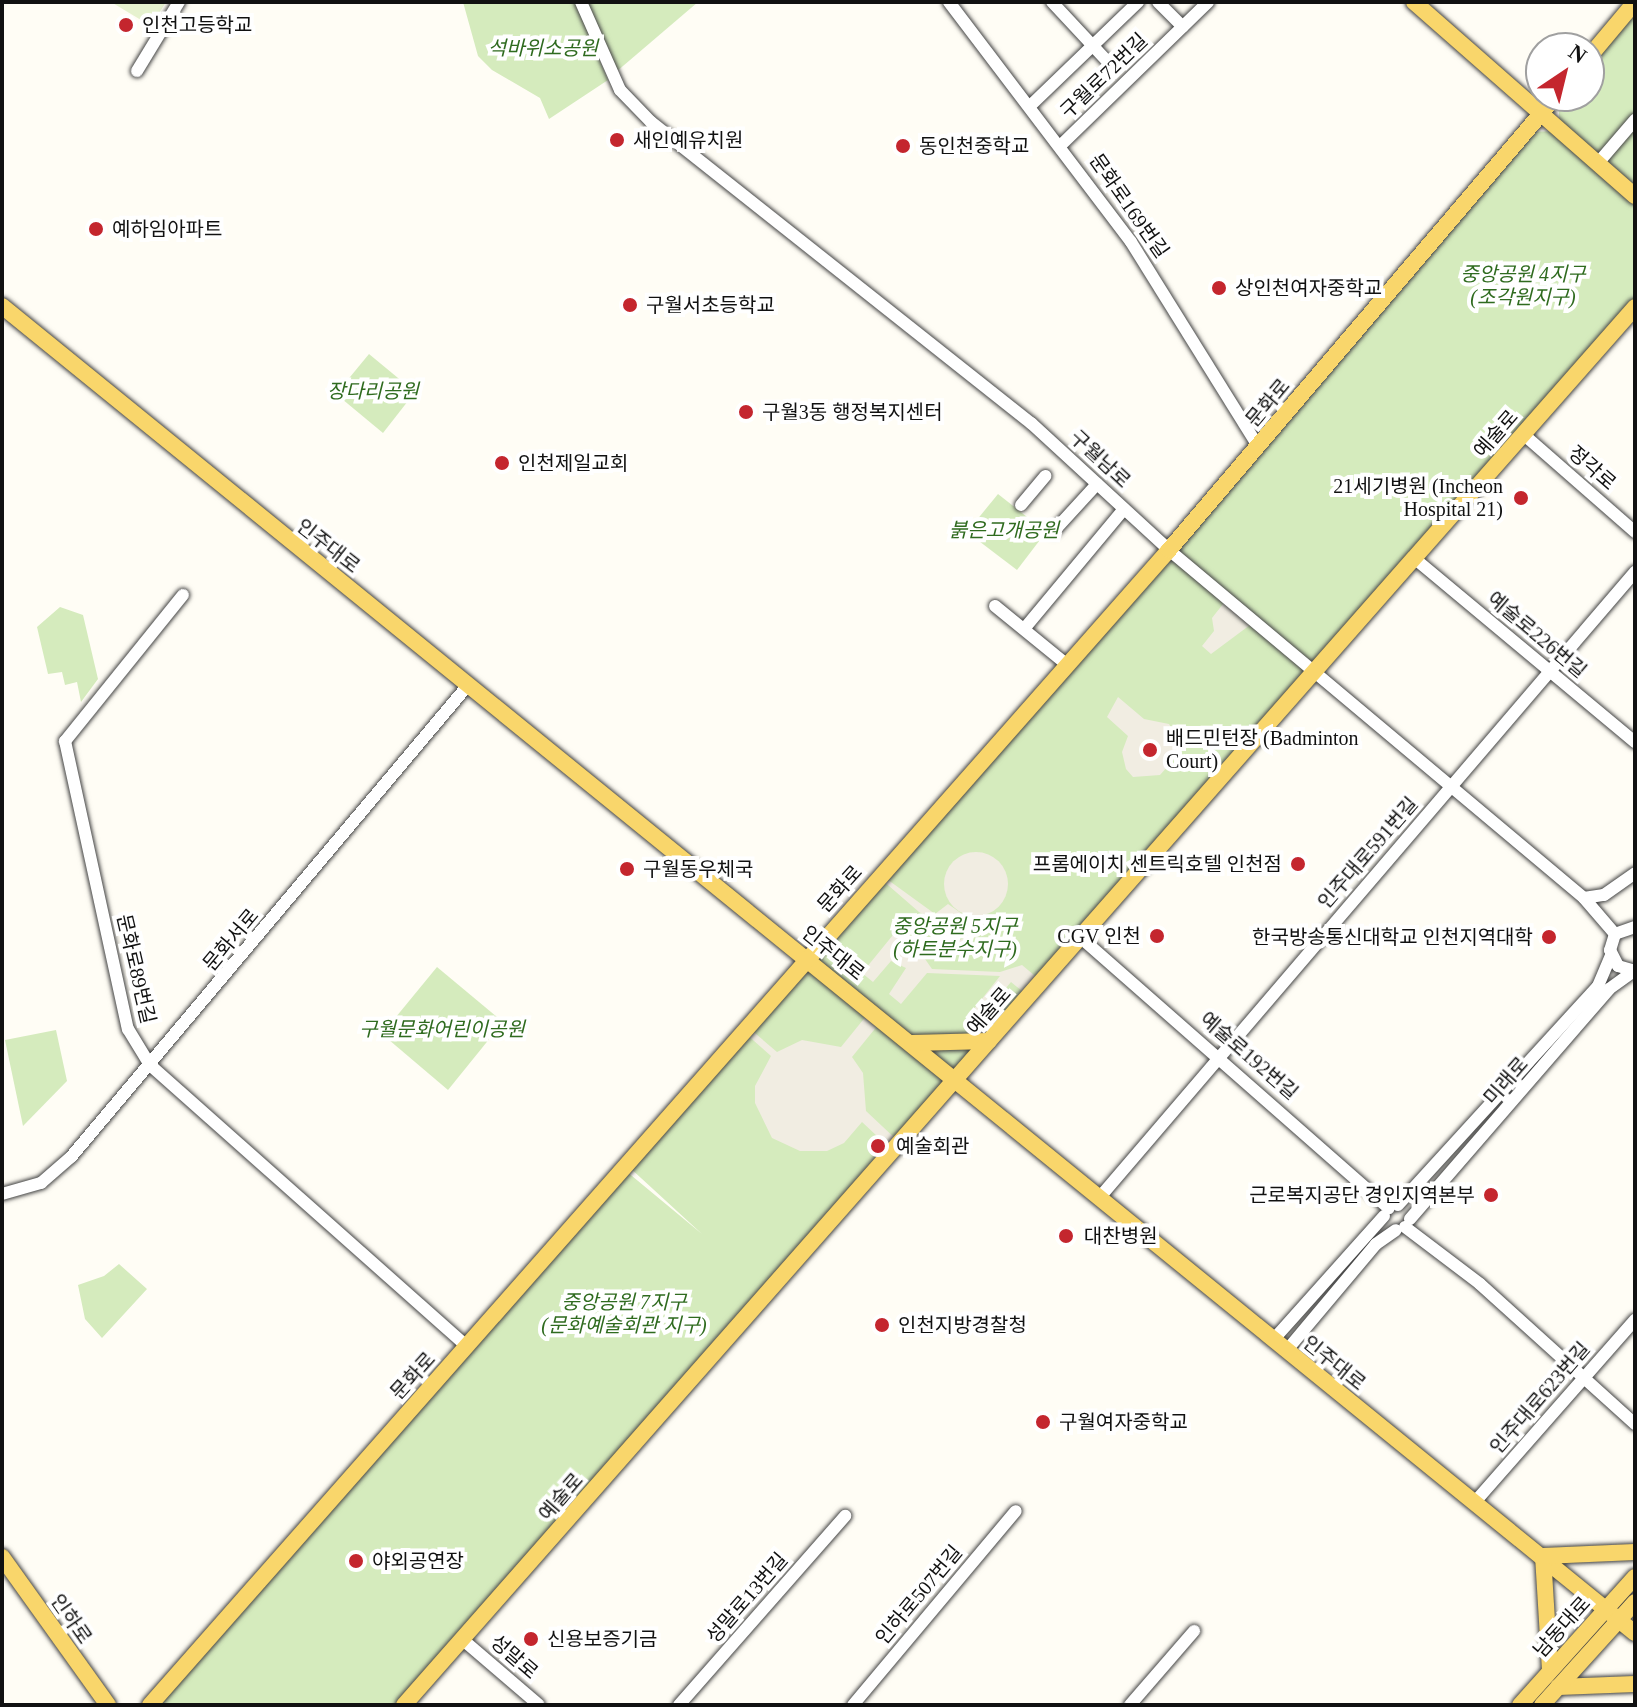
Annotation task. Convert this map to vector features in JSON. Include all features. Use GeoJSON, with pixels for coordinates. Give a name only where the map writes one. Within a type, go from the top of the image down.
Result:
{"type":"FeatureCollection","features":[{"type":"Feature","properties":{"kind":"main road"},"geometry":{"type":"LineString","coordinates":[[1414,2],[1598,163],[1632,188]]}},
{"type":"Feature","properties":{"kind":"main road"},"geometry":{"type":"LineString","coordinates":[[1605,38],[1635,2]]}},
{"type":"Feature","properties":{"kind":"main road","name":"문화로"},"geometry":{"type":"LineString","coordinates":[[150,1705],[806,957],[1169,550],[1541,113]]}},
{"type":"Feature","properties":{"kind":"main road","name":"인주대로"},"geometry":{"type":"LineString","coordinates":[[2,306],[956,1078],[1635,1633]]}},
{"type":"Feature","properties":{"kind":"main road","name":"예술로"},"geometry":{"type":"LineString","coordinates":[[404,1705],[1635,307]]}},
{"type":"Feature","properties":{"kind":"main road"},"geometry":{"type":"LineString","coordinates":[[912,1043],[989,1041]]}},
{"type":"Feature","properties":{"kind":"main road"},"geometry":{"type":"LineString","coordinates":[[1550,1670],[1543,1556],[1635,1552]]}},
{"type":"Feature","properties":{"kind":"main road","name":"인하로"},"geometry":{"type":"LineString","coordinates":[[2,1557],[108,1705]]}},
{"type":"Feature","properties":{"kind":"main road","name":"남동대로"},"geometry":{"type":"LineString","coordinates":[[1545,1704],[1612,1614],[1635,1577]]}},
{"type":"Feature","properties":{"kind":"main road","name":"남동대로"},"geometry":{"type":"LineString","coordinates":[[1520,1705],[1550,1670],[1612,1614],[1635,1602]]}},
{"type":"Feature","properties":{"kind":"main road"},"geometry":{"type":"LineString","coordinates":[[1558,1687],[1635,1684]]}},
{"type":"Feature","properties":{"kind":"street"},"geometry":{"type":"LineString","coordinates":[[137,71],[179,2]]}},
{"type":"Feature","properties":{"kind":"street","name":"구월남로"},"geometry":{"type":"LineString","coordinates":[[581,2],[620,90],[651,122],[1031,423],[1169,550],[1584,898],[1615,934]]}},
{"type":"Feature","properties":{"kind":"street","name":"문화로169번길"},"geometry":{"type":"LineString","coordinates":[[949,2],[1031,105],[1147,266],[1258,446]]}},
{"type":"Feature","properties":{"kind":"street"},"geometry":{"type":"LineString","coordinates":[[1052,2],[1107,61]]}},
{"type":"Feature","properties":{"kind":"street"},"geometry":{"type":"LineString","coordinates":[[1031,105],[1138,2]]}},
{"type":"Feature","properties":{"kind":"street"},"geometry":{"type":"LineString","coordinates":[[1158,2],[1183,27]]}},
{"type":"Feature","properties":{"kind":"street","name":"구월로72번길"},"geometry":{"type":"LineString","coordinates":[[1061,145],[1208,2]]}},
{"type":"Feature","properties":{"kind":"street"},"geometry":{"type":"LineString","coordinates":[[1598,163],[1635,120]]}},
{"type":"Feature","properties":{"kind":"street","name":"정각로"},"geometry":{"type":"LineString","coordinates":[[1523,434],[1635,532]]}},
{"type":"Feature","properties":{"kind":"street"},"geometry":{"type":"LineString","coordinates":[[1021,505],[1045,476]]}},
{"type":"Feature","properties":{"kind":"street"},"geometry":{"type":"LineString","coordinates":[[1054,531],[1097,484]]}},
{"type":"Feature","properties":{"kind":"street"},"geometry":{"type":"LineString","coordinates":[[1024,629],[1124,509]]}},
{"type":"Feature","properties":{"kind":"street","name":"예술로226번길"},"geometry":{"type":"LineString","coordinates":[[1414,558],[1635,742]]}},
{"type":"Feature","properties":{"kind":"street","name":"인주대로591번길"},"geometry":{"type":"LineString","coordinates":[[1100,1197],[1635,572]]}},
{"type":"Feature","properties":{"kind":"street","name":"문화로89번길"},"geometry":{"type":"LineString","coordinates":[[183,595],[65,741],[128,1029],[150,1065],[467,1346]]}},
{"type":"Feature","properties":{"kind":"street"},"geometry":{"type":"LineString","coordinates":[[995,606],[1066,664]]}},
{"type":"Feature","properties":{"kind":"street","name":"문화서로"},"geometry":{"type":"LineString","coordinates":[[2,1194],[36,1186],[58,1170],[150,1065],[469,684]]}},
{"type":"Feature","properties":{"kind":"street"},"geometry":{"type":"LineString","coordinates":[[1584,898],[1604,895],[1635,873]]}},
{"type":"Feature","properties":{"kind":"street"},"geometry":{"type":"LineString","coordinates":[[1615,934],[1635,927]]}},
{"type":"Feature","properties":{"kind":"street","name":"미래로"},"geometry":{"type":"LineString","coordinates":[[1280,1344],[1390,1210],[1598,986],[1611,956],[1615,934]]}},
{"type":"Feature","properties":{"kind":"street","name":"예술로192번길"},"geometry":{"type":"LineString","coordinates":[[1080,937],[1220,1057],[1390,1210]]}},
{"type":"Feature","properties":{"kind":"street"},"geometry":{"type":"LineString","coordinates":[[1611,956],[1618,966],[1634,971]]}},
{"type":"Feature","properties":{"kind":"street","name":"미래로"},"geometry":{"type":"LineString","coordinates":[[1280,1344],[1376,1244],[1403,1225],[1609,989],[1634,971]]}},
{"type":"Feature","properties":{"kind":"street"},"geometry":{"type":"LineString","coordinates":[[1390,1210],[1403,1225]]}},
{"type":"Feature","properties":{"kind":"street"},"geometry":{"type":"LineString","coordinates":[[1390,1210],[1403,1225],[1480,1284],[1635,1424]]}},
{"type":"Feature","properties":{"kind":"street","name":"인주대로623번길"},"geometry":{"type":"LineString","coordinates":[[1474,1503],[1635,1320]]}},
{"type":"Feature","properties":{"kind":"street","name":"인하로507번길"},"geometry":{"type":"LineString","coordinates":[[853,1705],[1016,1511]]}},
{"type":"Feature","properties":{"kind":"street","name":"성말로13번길"},"geometry":{"type":"LineString","coordinates":[[679,1705],[845,1516]]}},
{"type":"Feature","properties":{"kind":"street"},"geometry":{"type":"LineString","coordinates":[[1130,1705],[1194,1631]]}},
{"type":"Feature","properties":{"kind":"street","name":"성말로"},"geometry":{"type":"LineString","coordinates":[[462,1639],[539,1705]]}},
{"type":"Feature","properties":{"kind":"green space"},"geometry":{"type":"Polygon","coordinates":[[[111,2],[166,2],[151,26],[111,2]]]}},
{"type":"Feature","properties":{"kind":"green space","name":"석바위소공원"},"geometry":{"type":"Polygon","coordinates":[[[463,2],[575,2],[608,80],[549,119],[540,98],[492,70],[478,56],[463,2]]]}},
{"type":"Feature","properties":{"kind":"green space"},"geometry":{"type":"Polygon","coordinates":[[[586,2],[698,2],[616,72],[586,2]]]}},
{"type":"Feature","properties":{"kind":"green space"},"geometry":{"type":"Polygon","coordinates":[[[1635,2],[1635,307],[405,1705],[157,1705],[626,1171],[702,1234],[629,1167],[1169,557],[1179,559],[1181,537],[1524,132],[1560,131],[1559,112],[1605,112],[1605,38],[1635,2]]]}},
{"type":"Feature","properties":{"kind":"green space","name":"장다리공원"},"geometry":{"type":"Polygon","coordinates":[[[369,354],[415,392],[383,433],[336,394],[369,354]]]}},
{"type":"Feature","properties":{"kind":"green space","name":"붉은고개공원"},"geometry":{"type":"Polygon","coordinates":[[[998,494],[1046,532],[1017,570],[967,532],[998,494]]]}},
{"type":"Feature","properties":{"kind":"green space"},"geometry":{"type":"Polygon","coordinates":[[[60,607],[83,615],[98,679],[81,702],[77,682],[65,685],[62,672],[48,674],[37,627],[60,607]]]}},
{"type":"Feature","properties":{"kind":"green space","name":"구월문화어린이공원"},"geometry":{"type":"Polygon","coordinates":[[[437,967],[503,1022],[448,1090],[382,1034],[437,967]]]}},
{"type":"Feature","properties":{"kind":"green space"},"geometry":{"type":"Polygon","coordinates":[[[56,1030],[67,1081],[23,1126],[5,1040],[56,1030]]]}},
{"type":"Feature","properties":{"kind":"green space"},"geometry":{"type":"Polygon","coordinates":[[[119,1264],[147,1289],[102,1338],[85,1319],[78,1285],[104,1276],[119,1264]]]}},
{"type":"Feature","properties":{"kind":"shaded area"},"geometry":{"type":"Polygon","coordinates":[[[1227,599],[1254,622],[1211,654],[1202,646],[1214,631],[1212,618],[1227,599]]]}},
{"type":"Feature","properties":{"kind":"shaded area"},"geometry":{"type":"Polygon","coordinates":[[[1118,697],[1144,719],[1169,724],[1178,739],[1177,756],[1160,775],[1133,777],[1126,769],[1122,752],[1128,736],[1107,717],[1118,697]]]}},
{"type":"Feature","properties":{"kind":"shaded area"},"geometry":{"type":"Polygon","coordinates":[[[976,852],[988,854],[999,861],[1006,872],[1006,896],[999,907],[988,914],[976,916],[964,914],[953,907],[946,896],[944,884],[946,872],[953,861],[964,854],[976,852]]]}},
{"type":"Feature","properties":{"kind":"shaded area"},"geometry":{"type":"Polygon","coordinates":[[[884,877],[935,914],[948,904],[968,918],[963,928],[983,934],[925,959],[932,969],[1000,972],[1022,965],[1041,981],[1028,996],[1011,982],[985,1013],[1000,1028],[980,1051],[966,1019],[1000,976],[927,973],[901,1004],[889,994],[906,968],[891,961],[873,982],[862,973],[897,930],[923,944],[937,937],[947,945],[967,937],[919,912],[881,879],[884,877]]]}},
{"type":"Feature","properties":{"kind":"shaded area"},"geometry":{"type":"Polygon","coordinates":[[[867,1015],[878,1025],[852,1057],[863,1073],[866,1111],[899,1142],[892,1150],[862,1122],[844,1143],[827,1151],[800,1151],[772,1138],[755,1103],[755,1086],[771,1056],[745,1033],[749,1028],[777,1052],[802,1040],[841,1047],[867,1015]]]}},
{"type":"Feature","properties":{"kind":"place","name":"인천고등학교"},"geometry":{"type":"Point","coordinates":[126,25]}},
{"type":"Feature","properties":{"kind":"place","name":"새인예유치원"},"geometry":{"type":"Point","coordinates":[617,140]}},
{"type":"Feature","properties":{"kind":"place","name":"동인천중학교"},"geometry":{"type":"Point","coordinates":[903,146]}},
{"type":"Feature","properties":{"kind":"place","name":"예하임아파트"},"geometry":{"type":"Point","coordinates":[96,229]}},
{"type":"Feature","properties":{"kind":"place","name":"상인천여자중학교"},"geometry":{"type":"Point","coordinates":[1219,288]}},
{"type":"Feature","properties":{"kind":"place","name":"구월서초등학교"},"geometry":{"type":"Point","coordinates":[630,305]}},
{"type":"Feature","properties":{"kind":"place","name":"구월3동 행정복지센터"},"geometry":{"type":"Point","coordinates":[746,412]}},
{"type":"Feature","properties":{"kind":"place","name":"인천제일교회"},"geometry":{"type":"Point","coordinates":[502,463]}},
{"type":"Feature","properties":{"kind":"place","name":"21세기병원 (Incheon Hospital 21)"},"geometry":{"type":"Point","coordinates":[1521,498]}},
{"type":"Feature","properties":{"kind":"place","name":"배드민턴장 (Badminton Court)"},"geometry":{"type":"Point","coordinates":[1150,750]}},
{"type":"Feature","properties":{"kind":"place","name":"프롬에이치 센트릭호텔 인천점"},"geometry":{"type":"Point","coordinates":[1298,864]}},
{"type":"Feature","properties":{"kind":"place","name":"구월동우체국"},"geometry":{"type":"Point","coordinates":[627,869]}},
{"type":"Feature","properties":{"kind":"place","name":"CGV 인천"},"geometry":{"type":"Point","coordinates":[1157,936]}},
{"type":"Feature","properties":{"kind":"place","name":"한국방송통신대학교 인천지역대학"},"geometry":{"type":"Point","coordinates":[1549,937]}},
{"type":"Feature","properties":{"kind":"place","name":"예술회관"},"geometry":{"type":"Point","coordinates":[878,1146]}},
{"type":"Feature","properties":{"kind":"place","name":"근로복지공단 경인지역본부"},"geometry":{"type":"Point","coordinates":[1491,1195]}},
{"type":"Feature","properties":{"kind":"place","name":"대찬병원"},"geometry":{"type":"Point","coordinates":[1066,1236]}},
{"type":"Feature","properties":{"kind":"place","name":"인천지방경찰청"},"geometry":{"type":"Point","coordinates":[882,1325]}},
{"type":"Feature","properties":{"kind":"place","name":"구월여자중학교"},"geometry":{"type":"Point","coordinates":[1043,1422]}},
{"type":"Feature","properties":{"kind":"place","name":"야외공연장"},"geometry":{"type":"Point","coordinates":[356,1561]}},
{"type":"Feature","properties":{"kind":"place","name":"신용보증기금"},"geometry":{"type":"Point","coordinates":[531,1639]}},
{"type":"Feature","properties":{"kind":"park label","name":"중앙공원 4지구 (조각원지구)"},"geometry":{"type":"Point","coordinates":[1523,286]}},
{"type":"Feature","properties":{"kind":"park label","name":"중앙공원 5지구 (하트분수지구)"},"geometry":{"type":"Point","coordinates":[955,938]}},
{"type":"Feature","properties":{"kind":"park label","name":"중앙공원 7지구 (문화예술회관 지구)"},"geometry":{"type":"Point","coordinates":[624,1314]}}]}
